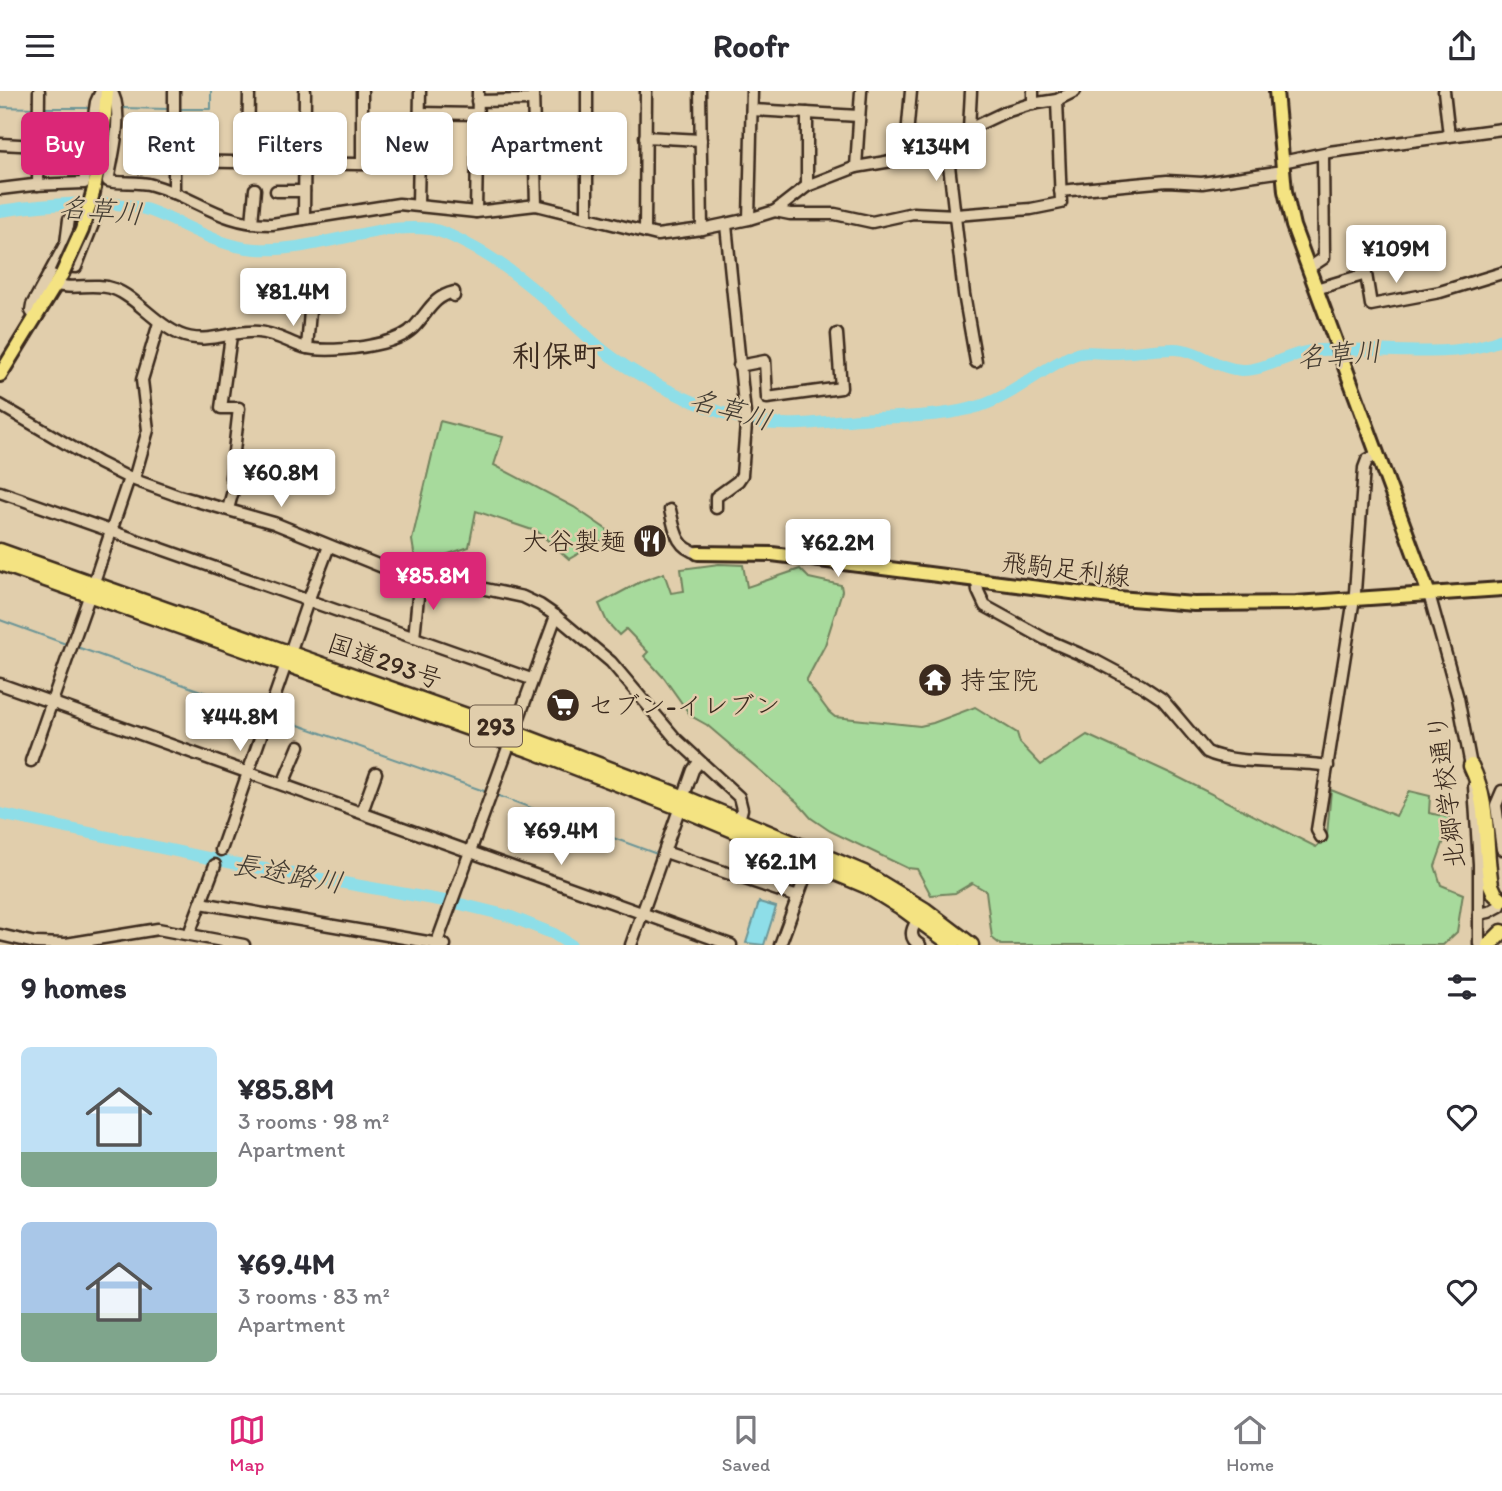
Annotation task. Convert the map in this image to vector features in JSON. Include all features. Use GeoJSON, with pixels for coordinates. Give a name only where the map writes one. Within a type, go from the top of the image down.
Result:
{"type":"FeatureCollection","features":[{"type":"Feature","properties":{"kind":"highway","name":"国道293号"},"geometry":{"type":"LineString","coordinates":[[0,551],[91,589],[510,737],[683,803],[867,886],[922,914],[971,945]]}},
{"type":"Feature","properties":{"kind":"highway","name":"国道293号"},"geometry":{"type":"LineString","coordinates":[[0,563],[91,589]]}},
{"type":"Feature","properties":{"kind":"highway"},"geometry":{"type":"LineString","coordinates":[[1471,767],[1484,807],[1491,884],[1501,903]]}},
{"type":"Feature","properties":{"kind":"highway","name":"国道293号"},"geometry":{"type":"LineString","coordinates":[[683,803],[739,820],[848,865],[895,890],[953,945]]}},
{"type":"Feature","properties":{"kind":"highway"},"geometry":{"type":"LineString","coordinates":[[1484,944],[1502,932]]}},
{"type":"Feature","properties":{"kind":"main road"},"geometry":{"type":"LineString","coordinates":[[0,375],[36,318],[82,230],[102,150],[109,91]]}},
{"type":"Feature","properties":{"kind":"main road"},"geometry":{"type":"LineString","coordinates":[[1276,91],[1290,214],[1429,594]]}},
{"type":"Feature","properties":{"kind":"main road","name":"飛駒足利線"},"geometry":{"type":"LineString","coordinates":[[698,553],[772,554],[1118,598],[1194,604],[1296,603],[1502,589]]}},
{"type":"Feature","properties":{"kind":"street"},"geometry":{"type":"LineString","coordinates":[[39,91],[39,112]]}},
{"type":"Feature","properties":{"kind":"street"},"geometry":{"type":"LineString","coordinates":[[0,189],[84,183],[96,102],[101,91]]}},
{"type":"Feature","properties":{"kind":"street"},"geometry":{"type":"LineString","coordinates":[[109,91],[117,103],[108,181],[148,184],[216,214],[252,223],[272,224],[399,204],[476,212],[536,205],[657,235],[726,225],[775,211],[807,186],[856,167],[933,154],[947,148],[969,129],[1005,112],[1057,100],[1075,91]]}},
{"type":"Feature","properties":{"kind":"street"},"geometry":{"type":"LineString","coordinates":[[174,91],[174,112]]}},
{"type":"Feature","properties":{"kind":"street"},"geometry":{"type":"LineString","coordinates":[[249,91],[249,112]]}},
{"type":"Feature","properties":{"kind":"street"},"geometry":{"type":"LineString","coordinates":[[305,91],[305,112]]}},
{"type":"Feature","properties":{"kind":"street"},"geometry":{"type":"LineString","coordinates":[[362,91],[362,112]]}},
{"type":"Feature","properties":{"kind":"street"},"geometry":{"type":"LineString","coordinates":[[420,91],[420,112]]}},
{"type":"Feature","properties":{"kind":"street"},"geometry":{"type":"LineString","coordinates":[[587,91],[587,217]]}},
{"type":"Feature","properties":{"kind":"street"},"geometry":{"type":"LineString","coordinates":[[645,232],[646,91]]}},
{"type":"Feature","properties":{"kind":"street"},"geometry":{"type":"LineString","coordinates":[[700,91],[702,229]]}},
{"type":"Feature","properties":{"kind":"street"},"geometry":{"type":"LineString","coordinates":[[749,219],[752,91]]}},
{"type":"Feature","properties":{"kind":"street"},"geometry":{"type":"LineString","coordinates":[[856,167],[861,91]]}},
{"type":"Feature","properties":{"kind":"street"},"geometry":{"type":"LineString","coordinates":[[905,158],[911,91]]}},
{"type":"Feature","properties":{"kind":"street"},"geometry":{"type":"LineString","coordinates":[[969,129],[971,91]]}},
{"type":"Feature","properties":{"kind":"street"},"geometry":{"type":"LineString","coordinates":[[1033,91],[1033,104]]}},
{"type":"Feature","properties":{"kind":"street"},"geometry":{"type":"LineString","coordinates":[[1444,91],[1448,136]]}},
{"type":"Feature","properties":{"kind":"street"},"geometry":{"type":"LineString","coordinates":[[477,96],[533,96]]}},
{"type":"Feature","properties":{"kind":"street"},"geometry":{"type":"LineString","coordinates":[[775,211],[790,214],[835,214],[873,222],[913,213],[956,215],[1061,204],[1057,100]]}},
{"type":"Feature","properties":{"kind":"street"},"geometry":{"type":"LineString","coordinates":[[752,110],[859,116]]}},
{"type":"Feature","properties":{"kind":"street"},"geometry":{"type":"LineString","coordinates":[[807,113],[807,186]]}},
{"type":"Feature","properties":{"kind":"street"},"geometry":{"type":"LineString","coordinates":[[1060,191],[1167,181],[1218,182],[1329,152],[1502,129]]}},
{"type":"Feature","properties":{"kind":"street"},"geometry":{"type":"LineString","coordinates":[[645,137],[701,140]]}},
{"type":"Feature","properties":{"kind":"street"},"geometry":{"type":"LineString","coordinates":[[0,145],[21,146]]}},
{"type":"Feature","properties":{"kind":"street"},"geometry":{"type":"LineString","coordinates":[[947,148],[964,294],[976,362]]}},
{"type":"Feature","properties":{"kind":"street"},"geometry":{"type":"LineString","coordinates":[[1309,268],[1324,258],[1323,155]]}},
{"type":"Feature","properties":{"kind":"street"},"geometry":{"type":"LineString","coordinates":[[38,175],[38,185]]}},
{"type":"Feature","properties":{"kind":"street"},"geometry":{"type":"LineString","coordinates":[[172,193],[173,175]]}},
{"type":"Feature","properties":{"kind":"street"},"geometry":{"type":"LineString","coordinates":[[303,219],[305,175]]}},
{"type":"Feature","properties":{"kind":"street"},"geometry":{"type":"LineString","coordinates":[[418,205],[419,175]]}},
{"type":"Feature","properties":{"kind":"street"},"geometry":{"type":"LineString","coordinates":[[476,212],[477,175]]}},
{"type":"Feature","properties":{"kind":"street"},"geometry":{"type":"LineString","coordinates":[[535,175],[536,205]]}},
{"type":"Feature","properties":{"kind":"street"},"geometry":{"type":"LineString","coordinates":[[252,223],[255,189]]}},
{"type":"Feature","properties":{"kind":"street"},"geometry":{"type":"LineString","coordinates":[[276,191],[304,191]]}},
{"type":"Feature","properties":{"kind":"street"},"geometry":{"type":"LineString","coordinates":[[58,275],[69,219]]}},
{"type":"Feature","properties":{"kind":"street"},"geometry":{"type":"LineString","coordinates":[[36,318],[31,311],[32,305],[58,275],[76,267],[95,219]]}},
{"type":"Feature","properties":{"kind":"street"},"geometry":{"type":"LineString","coordinates":[[716,508],[716,497],[742,475],[746,424],[726,225]]}},
{"type":"Feature","properties":{"kind":"street"},"geometry":{"type":"LineString","coordinates":[[1316,289],[1366,274],[1371,305],[1440,292],[1502,273]]}},
{"type":"Feature","properties":{"kind":"street"},"geometry":{"type":"LineString","coordinates":[[58,275],[88,285],[113,289],[159,323],[183,335],[205,339],[259,332],[317,350],[378,344],[392,340],[415,326],[435,300],[454,292],[454,296]]}},
{"type":"Feature","properties":{"kind":"street"},"geometry":{"type":"LineString","coordinates":[[307,348],[310,311]]}},
{"type":"Feature","properties":{"kind":"street"},"geometry":{"type":"LineString","coordinates":[[31,761],[148,431],[142,380],[159,323]]}},
{"type":"Feature","properties":{"kind":"street"},"geometry":{"type":"LineString","coordinates":[[739,366],[765,361],[767,398],[841,388],[837,334]]}},
{"type":"Feature","properties":{"kind":"street"},"geometry":{"type":"LineString","coordinates":[[228,509],[236,480],[231,477],[239,408],[221,408],[231,336]]}},
{"type":"Feature","properties":{"kind":"street"},"geometry":{"type":"LineString","coordinates":[[0,405],[99,463],[179,496],[274,523],[385,568],[523,597],[540,605],[611,662],[676,739],[739,797],[739,820]]}},
{"type":"Feature","properties":{"kind":"street"},"geometry":{"type":"LineString","coordinates":[[1321,837],[1317,830],[1354,599],[1364,468],[1367,460],[1378,454]]}},
{"type":"Feature","properties":{"kind":"street"},"geometry":{"type":"LineString","coordinates":[[0,492],[531,680]]}},
{"type":"Feature","properties":{"kind":"street"},"geometry":{"type":"LineString","coordinates":[[670,510],[681,545],[688,551],[698,553]]}},
{"type":"Feature","properties":{"kind":"street"},"geometry":{"type":"LineString","coordinates":[[221,850],[308,601],[330,546]]}},
{"type":"Feature","properties":{"kind":"street"},"geometry":{"type":"LineString","coordinates":[[414,638],[421,576]]}},
{"type":"Feature","properties":{"kind":"street"},"geometry":{"type":"LineString","coordinates":[[977,581],[985,607],[1141,685],[1162,699],[1207,752],[1214,756],[1328,766]]}},
{"type":"Feature","properties":{"kind":"street","name":"北郷学校通り"},"geometry":{"type":"LineString","coordinates":[[1429,594],[1458,698],[1471,767],[1479,864],[1479,914],[1484,944]]}},
{"type":"Feature","properties":{"kind":"street"},"geometry":{"type":"LineString","coordinates":[[201,903],[439,944],[468,851],[556,616]]}},
{"type":"Feature","properties":{"kind":"street"},"geometry":{"type":"LineString","coordinates":[[0,684],[731,945]]}},
{"type":"Feature","properties":{"kind":"street"},"geometry":{"type":"LineString","coordinates":[[283,784],[299,746]]}},
{"type":"Feature","properties":{"kind":"street"},"geometry":{"type":"LineString","coordinates":[[631,945],[693,770],[699,762]]}},
{"type":"Feature","properties":{"kind":"street"},"geometry":{"type":"LineString","coordinates":[[362,812],[376,773]]}},
{"type":"Feature","properties":{"kind":"street"},"geometry":{"type":"LineString","coordinates":[[1502,791],[1496,805],[1502,849]]}},
{"type":"Feature","properties":{"kind":"street"},"geometry":{"type":"LineString","coordinates":[[665,852],[798,897]]}},
{"type":"Feature","properties":{"kind":"street"},"geometry":{"type":"LineString","coordinates":[[780,945],[811,862]]}},
{"type":"Feature","properties":{"kind":"street"},"geometry":{"type":"LineString","coordinates":[[189,934],[215,865]]}},
{"type":"Feature","properties":{"kind":"street"},"geometry":{"type":"LineString","coordinates":[[1479,914],[1489,912],[1501,903]]}},
{"type":"Feature","properties":{"kind":"street"},"geometry":{"type":"LineString","coordinates":[[920,945],[914,942],[912,928],[922,914]]}},
{"type":"Feature","properties":{"kind":"street"},"geometry":{"type":"LineString","coordinates":[[0,935],[49,944],[82,942],[158,929],[244,945]]}},
{"type":"Feature","properties":{"kind":"green space"},"geometry":{"type":"Polygon","coordinates":[[[440,421],[503,437],[494,465],[574,507],[613,534],[569,559],[538,532],[476,511],[469,547],[416,565],[412,540],[440,421]]]}},
{"type":"Feature","properties":{"kind":"green space"},"geometry":{"type":"Polygon","coordinates":[[[719,564],[743,565],[747,587],[800,569],[809,578],[841,585],[842,591],[825,645],[806,681],[835,717],[920,726],[975,707],[1017,733],[1020,743],[1041,765],[1087,735],[1172,774],[1316,847],[1327,835],[1331,790],[1396,816],[1409,791],[1430,796],[1429,813],[1452,818],[1435,866],[1441,885],[1463,894],[1457,932],[1443,945],[1001,945],[992,938],[986,891],[972,883],[955,893],[931,895],[917,869],[907,868],[830,831],[811,818],[797,802],[707,725],[691,716],[664,678],[644,656],[648,652],[626,629],[619,635],[607,622],[599,604],[642,581],[664,573],[671,593],[684,591],[681,569],[719,564]]]}},
{"type":"Feature","properties":{"kind":"water"},"geometry":{"type":"Polygon","coordinates":[[[759,902],[776,907],[764,945],[746,943],[759,902]]]}},
{"type":"Feature","properties":{"kind":"waterway"},"geometry":{"type":"LineString","coordinates":[[178,109],[211,109],[211,91]]}},
{"type":"Feature","properties":{"kind":"waterway"},"geometry":{"type":"LineString","coordinates":[[0,107],[34,108]]}},
{"type":"Feature","properties":{"kind":"waterway"},"geometry":{"type":"LineString","coordinates":[[43,108],[90,108]]}},
{"type":"Feature","properties":{"kind":"waterway"},"geometry":{"type":"LineString","coordinates":[[122,108],[169,109]]}},
{"type":"Feature","properties":{"kind":"waterway","name":"名草川"},"geometry":{"type":"LineString","coordinates":[[0,211],[35,206],[118,204],[151,211],[215,240],[256,249],[300,247],[386,230],[435,230],[482,252],[510,271],[602,350],[644,377],[682,397],[721,412],[771,424],[921,416],[965,410],[992,401],[1059,362],[1082,353],[1183,350],[1242,370],[1311,351],[1458,350],[1502,339]]}},
{"type":"Feature","properties":{"kind":"waterway"},"geometry":{"type":"LineString","coordinates":[[0,620],[66,644]]}},
{"type":"Feature","properties":{"kind":"waterway"},"geometry":{"type":"LineString","coordinates":[[77,647],[263,713]]}},
{"type":"Feature","properties":{"kind":"waterway"},"geometry":{"type":"LineString","coordinates":[[273,716],[484,791]]}},
{"type":"Feature","properties":{"kind":"waterway"},"geometry":{"type":"LineString","coordinates":[[496,795],[657,854]]}},
{"type":"Feature","properties":{"kind":"waterway","name":"長途路川"},"geometry":{"type":"LineString","coordinates":[[0,814],[232,863],[456,903],[509,916],[554,934],[571,945]]}},
{"type":"Feature","properties":{"kind":"waterway"},"geometry":{"type":"LineString","coordinates":[[698,868],[792,901]]}},
{"type":"Feature","properties":{"kind":"place","name":"大谷製麺"},"geometry":{"type":"Point","coordinates":[650,541]}},
{"type":"Feature","properties":{"kind":"place","name":"持宝院"},"geometry":{"type":"Point","coordinates":[935,680]}},
{"type":"Feature","properties":{"kind":"place","name":"セブン-イレブン"},"geometry":{"type":"Point","coordinates":[563,705]}},
{"type":"Feature","properties":{"kind":"district","name":"利保町"},"geometry":{"type":"Point","coordinates":[557,355]}}]}
